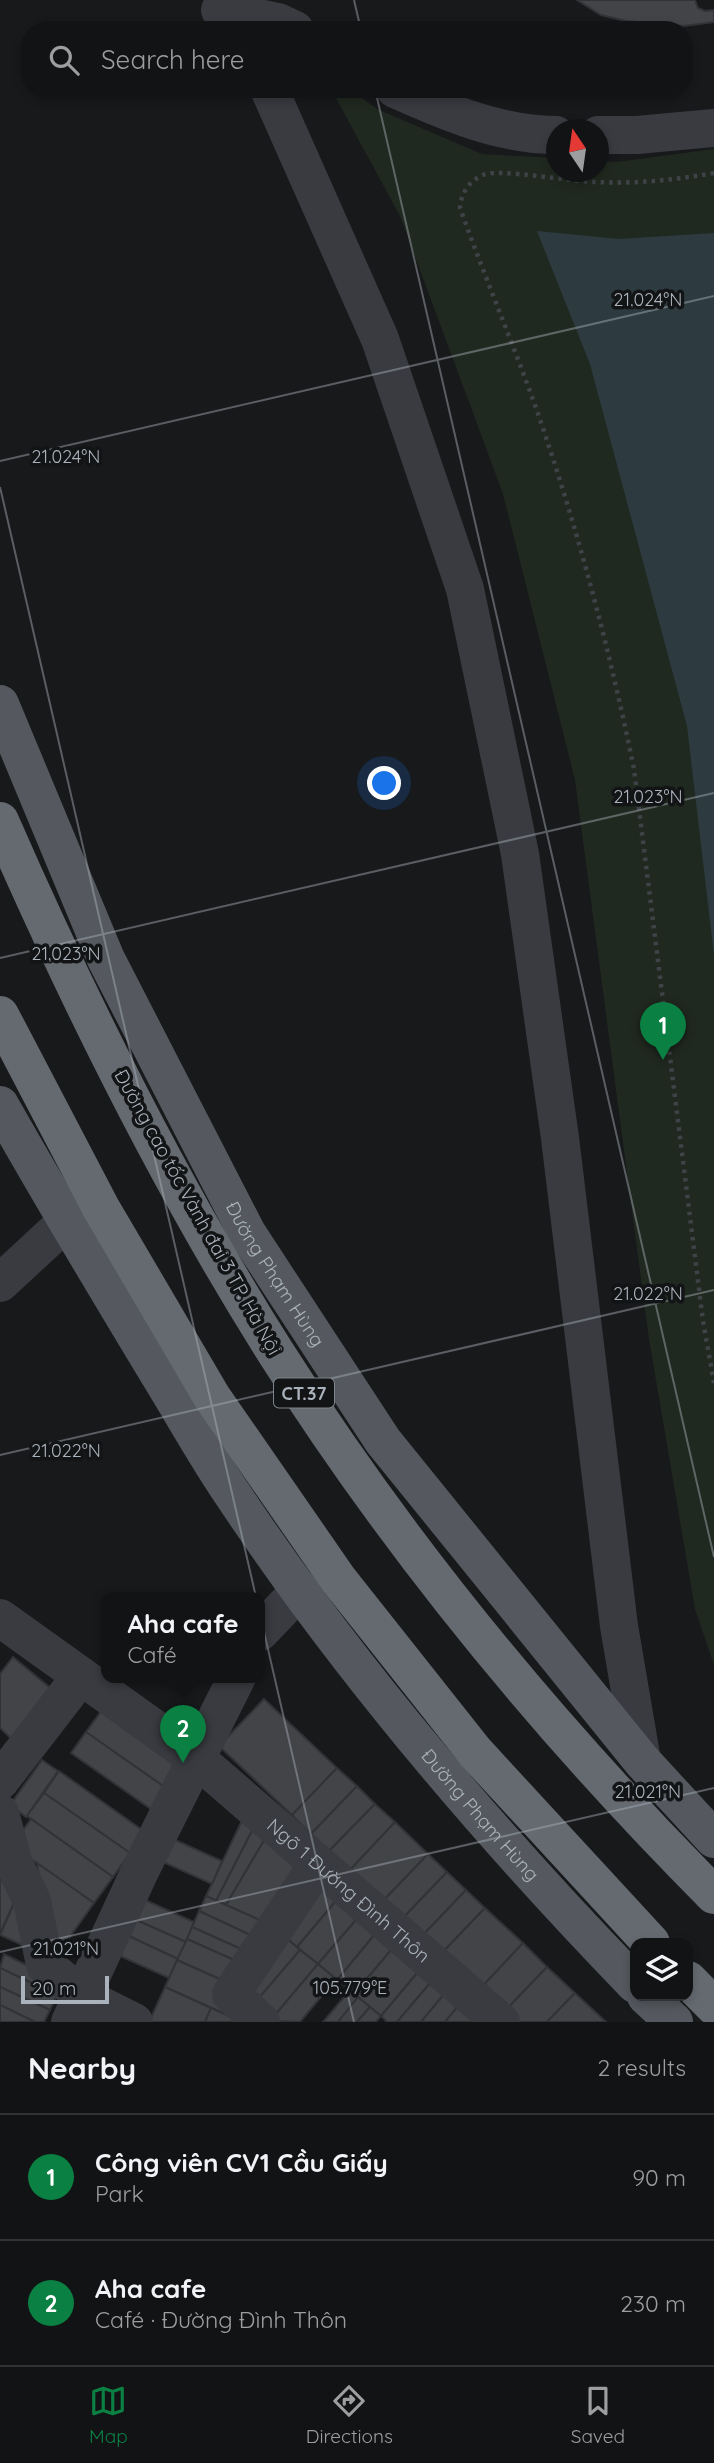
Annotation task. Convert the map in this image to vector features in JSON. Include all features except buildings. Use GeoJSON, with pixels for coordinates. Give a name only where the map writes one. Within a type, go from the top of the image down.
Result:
{"type":"FeatureCollection","features":[{"type":"Feature","properties":{"kind":"highway","name":"Đường cao tốc Vành đai 3 TP. Hà Nội"},"geometry":{"type":"LineString","coordinates":[[0,821],[69,977],[169,1168],[276,1353],[401,1532],[535,1701],[714,1895]]}},
{"type":"Feature","properties":{"kind":"highway"},"geometry":{"type":"LineString","coordinates":[[0,1015],[101,1208],[212,1397],[338,1579],[475,1752],[646,1938]]}},
{"type":"Feature","properties":{"kind":"highway"},"geometry":{"type":"LineString","coordinates":[[693,1985],[714,2006]]}},
{"type":"Feature","properties":{"kind":"main road","name":"Đường Phạm Hùng"},"geometry":{"type":"LineString","coordinates":[[0,704],[106,959],[247,1233],[383,1441],[642,1761],[714,1839]]}},
{"type":"Feature","properties":{"kind":"main road","name":"Đường Phạm Hùng"},"geometry":{"type":"LineString","coordinates":[[0,1105],[66,1223],[233,1494],[300,1589],[411,1733],[582,1929],[630,1979]]}},
{"type":"Feature","properties":{"kind":"main road"},"geometry":{"type":"LineString","coordinates":[[651,2001],[674,2022]]}},
{"type":"Feature","properties":{"kind":"street"},"geometry":{"type":"LineString","coordinates":[[222,13],[272,21]]}},
{"type":"Feature","properties":{"kind":"street"},"geometry":{"type":"LineString","coordinates":[[273,98],[380,338],[465,589],[520,854],[560,1138],[619,1626],[642,1761]]}},
{"type":"Feature","properties":{"kind":"street"},"geometry":{"type":"LineString","coordinates":[[417,98],[478,123],[546,135]]}},
{"type":"Feature","properties":{"kind":"street"},"geometry":{"type":"LineString","coordinates":[[609,135],[714,128]]}},
{"type":"Feature","properties":{"kind":"street"},"geometry":{"type":"LineString","coordinates":[[0,1283],[66,1223]]}},
{"type":"Feature","properties":{"kind":"street"},"geometry":{"type":"LineString","coordinates":[[265,1627],[300,1589]]}},
{"type":"Feature","properties":{"kind":"street","name":"Ngõ 1 Đường Đình Thôn"},"geometry":{"type":"LineString","coordinates":[[0,1618],[197,1759],[501,2022]]}},
{"type":"Feature","properties":{"kind":"street"},"geometry":{"type":"LineString","coordinates":[[6,1759],[81,1676]]}},
{"type":"Feature","properties":{"kind":"street"},"geometry":{"type":"LineString","coordinates":[[77,2009],[140,1871],[234,1683]]}},
{"type":"Feature","properties":{"kind":"street"},"geometry":{"type":"LineString","coordinates":[[0,1813],[14,1864],[32,1901],[45,1965],[77,2009],[134,2022]]}},
{"type":"Feature","properties":{"kind":"street"},"geometry":{"type":"LineString","coordinates":[[261,2022],[231,1994],[318,1864]]}},
{"type":"Feature","properties":{"kind":"path"},"geometry":{"type":"LineString","coordinates":[[714,173],[638,183],[541,178],[502,172],[484,174],[469,184],[461,197],[460,208],[536,409],[565,498],[617,687],[634,769],[703,1321],[714,1382]]}},
{"type":"Feature","properties":{"kind":"shaded area"},"geometry":{"type":"Polygon","coordinates":[[[336,98],[362,98],[377,109],[482,154],[546,157],[546,182],[609,182],[609,162],[714,149],[714,1665],[695,1609],[649,1339],[575,780],[503,494],[400,216],[336,98]]]}},
{"type":"Feature","properties":{"kind":"shaded area"},"geometry":{"type":"Polygon","coordinates":[[[537,231],[619,239],[714,233],[714,955],[687,726],[590,364],[537,231]]]}},
{"type":"Feature","properties":{"kind":"place","name":"Công viên CV1 Cầu Giấy"},"geometry":{"type":"Point","coordinates":[663,1060]}},
{"type":"Feature","properties":{"kind":"place","name":"Aha cafe"},"geometry":{"type":"Point","coordinates":[183,1763]}}]}
